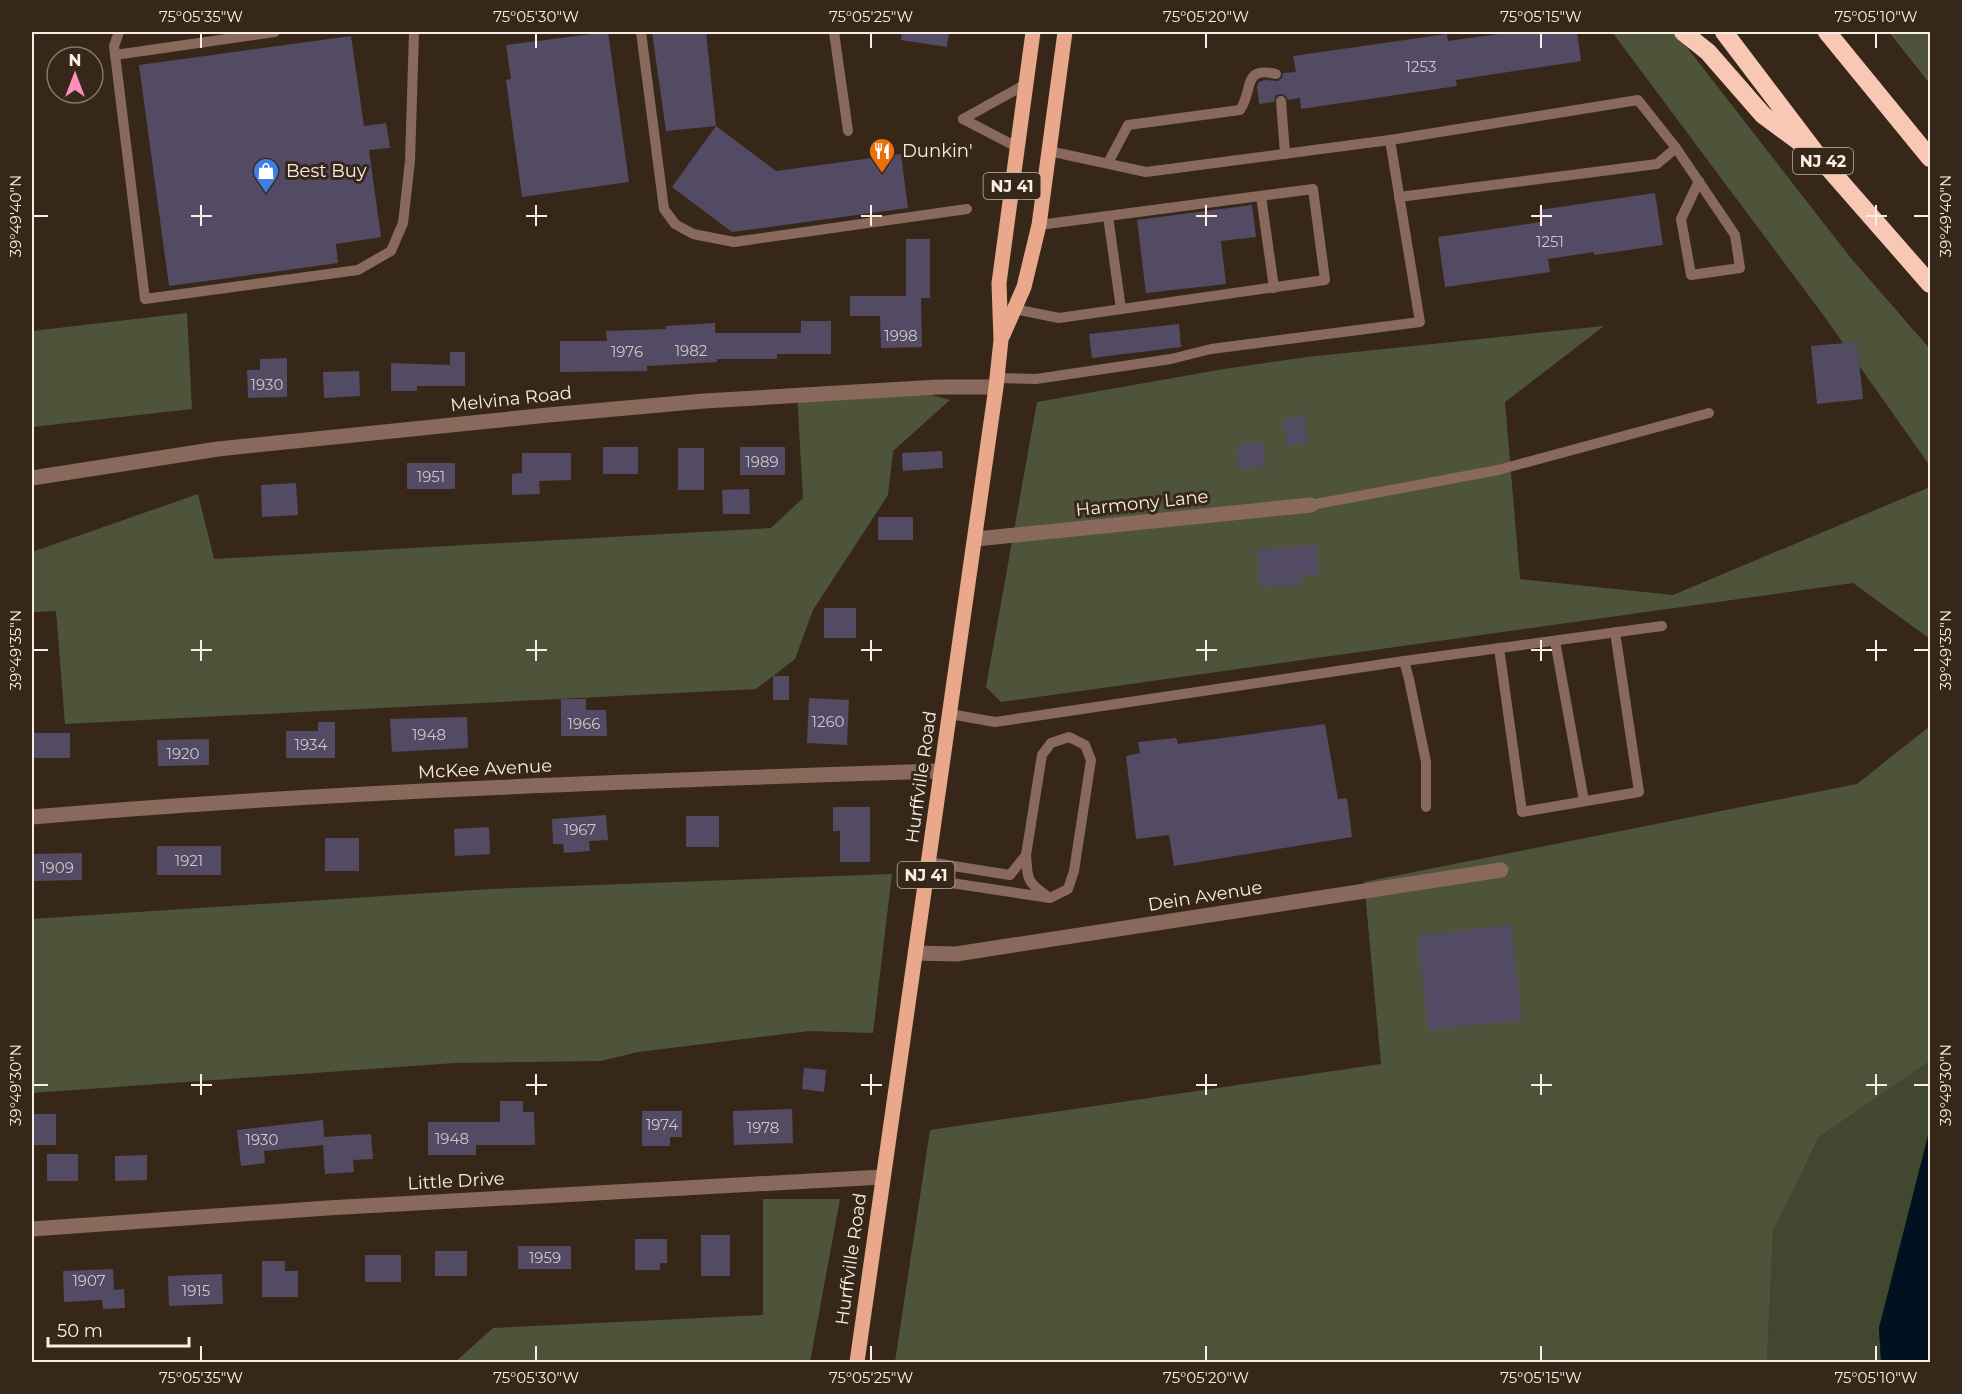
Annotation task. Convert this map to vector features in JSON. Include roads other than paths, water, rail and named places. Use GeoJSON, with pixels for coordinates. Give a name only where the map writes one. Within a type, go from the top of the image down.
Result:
{"type":"FeatureCollection","features":[{"type":"Feature","properties":{"kind":"highway"},"geometry":{"type":"LineString","coordinates":[[1683,32],[1707,52],[1763,115],[1818,156]]}},
{"type":"Feature","properties":{"kind":"highway","name":"NJ 42"},"geometry":{"type":"LineString","coordinates":[[1724,32],[1818,156],[1930,284]]}},
{"type":"Feature","properties":{"kind":"highway"},"geometry":{"type":"LineString","coordinates":[[1827,32],[1930,158]]}},
{"type":"Feature","properties":{"kind":"main road","name":"Hurffville Road"},"geometry":{"type":"LineString","coordinates":[[856,1362],[997,383],[1000,340],[999,283],[1033,32]]}},
{"type":"Feature","properties":{"kind":"main road","name":"Hurffville Road"},"geometry":{"type":"LineString","coordinates":[[1000,340],[1024,287],[1039,225],[1065,32]]}},
{"type":"Feature","properties":{"kind":"street","name":"Melvina Road"},"geometry":{"type":"LineString","coordinates":[[32,478],[218,449],[581,412],[716,400],[997,383]]}},
{"type":"Feature","properties":{"kind":"street","name":"Harmony Lane"},"geometry":{"type":"LineString","coordinates":[[976,540],[1311,505]]}},
{"type":"Feature","properties":{"kind":"street","name":"McKee Avenue"},"geometry":{"type":"LineString","coordinates":[[32,817],[164,805],[573,784],[941,771]]}},
{"type":"Feature","properties":{"kind":"street","name":"Dein Avenue"},"geometry":{"type":"LineString","coordinates":[[915,953],[956,954],[1501,870]]}},
{"type":"Feature","properties":{"kind":"street","name":"Little Drive"},"geometry":{"type":"LineString","coordinates":[[32,1229],[338,1208],[882,1177]]}},
{"type":"Feature","properties":{"kind":"lane"},"geometry":{"type":"LineString","coordinates":[[119,32],[114,46],[145,299],[358,270],[392,251],[403,223],[409,171],[414,32]]}},
{"type":"Feature","properties":{"kind":"lane"},"geometry":{"type":"LineString","coordinates":[[115,55],[275,32]]}},
{"type":"Feature","properties":{"kind":"lane"},"geometry":{"type":"LineString","coordinates":[[641,32],[664,209],[675,224],[693,234],[735,242],[967,209]]}},
{"type":"Feature","properties":{"kind":"lane"},"geometry":{"type":"LineString","coordinates":[[834,32],[848,131]]}},
{"type":"Feature","properties":{"kind":"lane"},"geometry":{"type":"LineString","coordinates":[[1108,163],[1128,125],[1240,110],[1245,102],[1250,80],[1255,74],[1263,71],[1276,74]]}},
{"type":"Feature","properties":{"kind":"lane"},"geometry":{"type":"LineString","coordinates":[[1017,147],[963,119],[1026,84]]}},
{"type":"Feature","properties":{"kind":"lane"},"geometry":{"type":"LineString","coordinates":[[1049,151],[1146,172],[1390,140],[1638,100],[1676,147],[1699,181],[1735,236],[1740,268],[1691,274],[1681,219],[1699,181]]}},
{"type":"Feature","properties":{"kind":"lane"},"geometry":{"type":"LineString","coordinates":[[1281,101],[1285,154]]}},
{"type":"Feature","properties":{"kind":"lane"},"geometry":{"type":"LineString","coordinates":[[997,383],[1171,359],[1211,349],[1419,322],[1390,140]]}},
{"type":"Feature","properties":{"kind":"lane"},"geometry":{"type":"LineString","coordinates":[[1399,197],[1657,164],[1676,147]]}},
{"type":"Feature","properties":{"kind":"lane"},"geometry":{"type":"LineString","coordinates":[[1014,309],[1059,318],[1325,280],[1313,189],[1039,225]]}},
{"type":"Feature","properties":{"kind":"lane"},"geometry":{"type":"LineString","coordinates":[[1261,196],[1274,288]]}},
{"type":"Feature","properties":{"kind":"lane"},"geometry":{"type":"LineString","coordinates":[[1108,216],[1121,309]]}},
{"type":"Feature","properties":{"kind":"lane"},"geometry":{"type":"LineString","coordinates":[[1311,505],[1498,470],[1709,413]]}},
{"type":"Feature","properties":{"kind":"lane"},"geometry":{"type":"LineString","coordinates":[[950,714],[995,722],[1404,661],[1662,626]]}},
{"type":"Feature","properties":{"kind":"lane"},"geometry":{"type":"LineString","coordinates":[[1499,648],[1522,812],[1639,792],[1615,632]]}},
{"type":"Feature","properties":{"kind":"lane"},"geometry":{"type":"LineString","coordinates":[[1555,640],[1584,801]]}},
{"type":"Feature","properties":{"kind":"lane"},"geometry":{"type":"LineString","coordinates":[[1404,661],[1426,762],[1426,807]]}},
{"type":"Feature","properties":{"kind":"lane"},"geometry":{"type":"LineString","coordinates":[[925,879],[1050,898],[1068,889],[1074,871],[1091,760],[1085,745],[1069,737],[1051,743],[1042,755],[1026,855],[1027,872],[1031,885],[1050,898]]}},
{"type":"Feature","properties":{"kind":"lane"},"geometry":{"type":"LineString","coordinates":[[928,862],[1010,875],[1026,855]]}},
{"type":"Feature","properties":{"kind":"water"},"geometry":{"type":"Polygon","coordinates":[[[1930,1128],[1930,1362],[1881,1362],[1879,1328],[1930,1128]]]}},
{"type":"Feature","properties":{"kind":"place","name":"Dunkin'"},"geometry":{"type":"Point","coordinates":[882,174]}},
{"type":"Feature","properties":{"kind":"place","name":"Best Buy"},"geometry":{"type":"Point","coordinates":[266,194]}}]}
